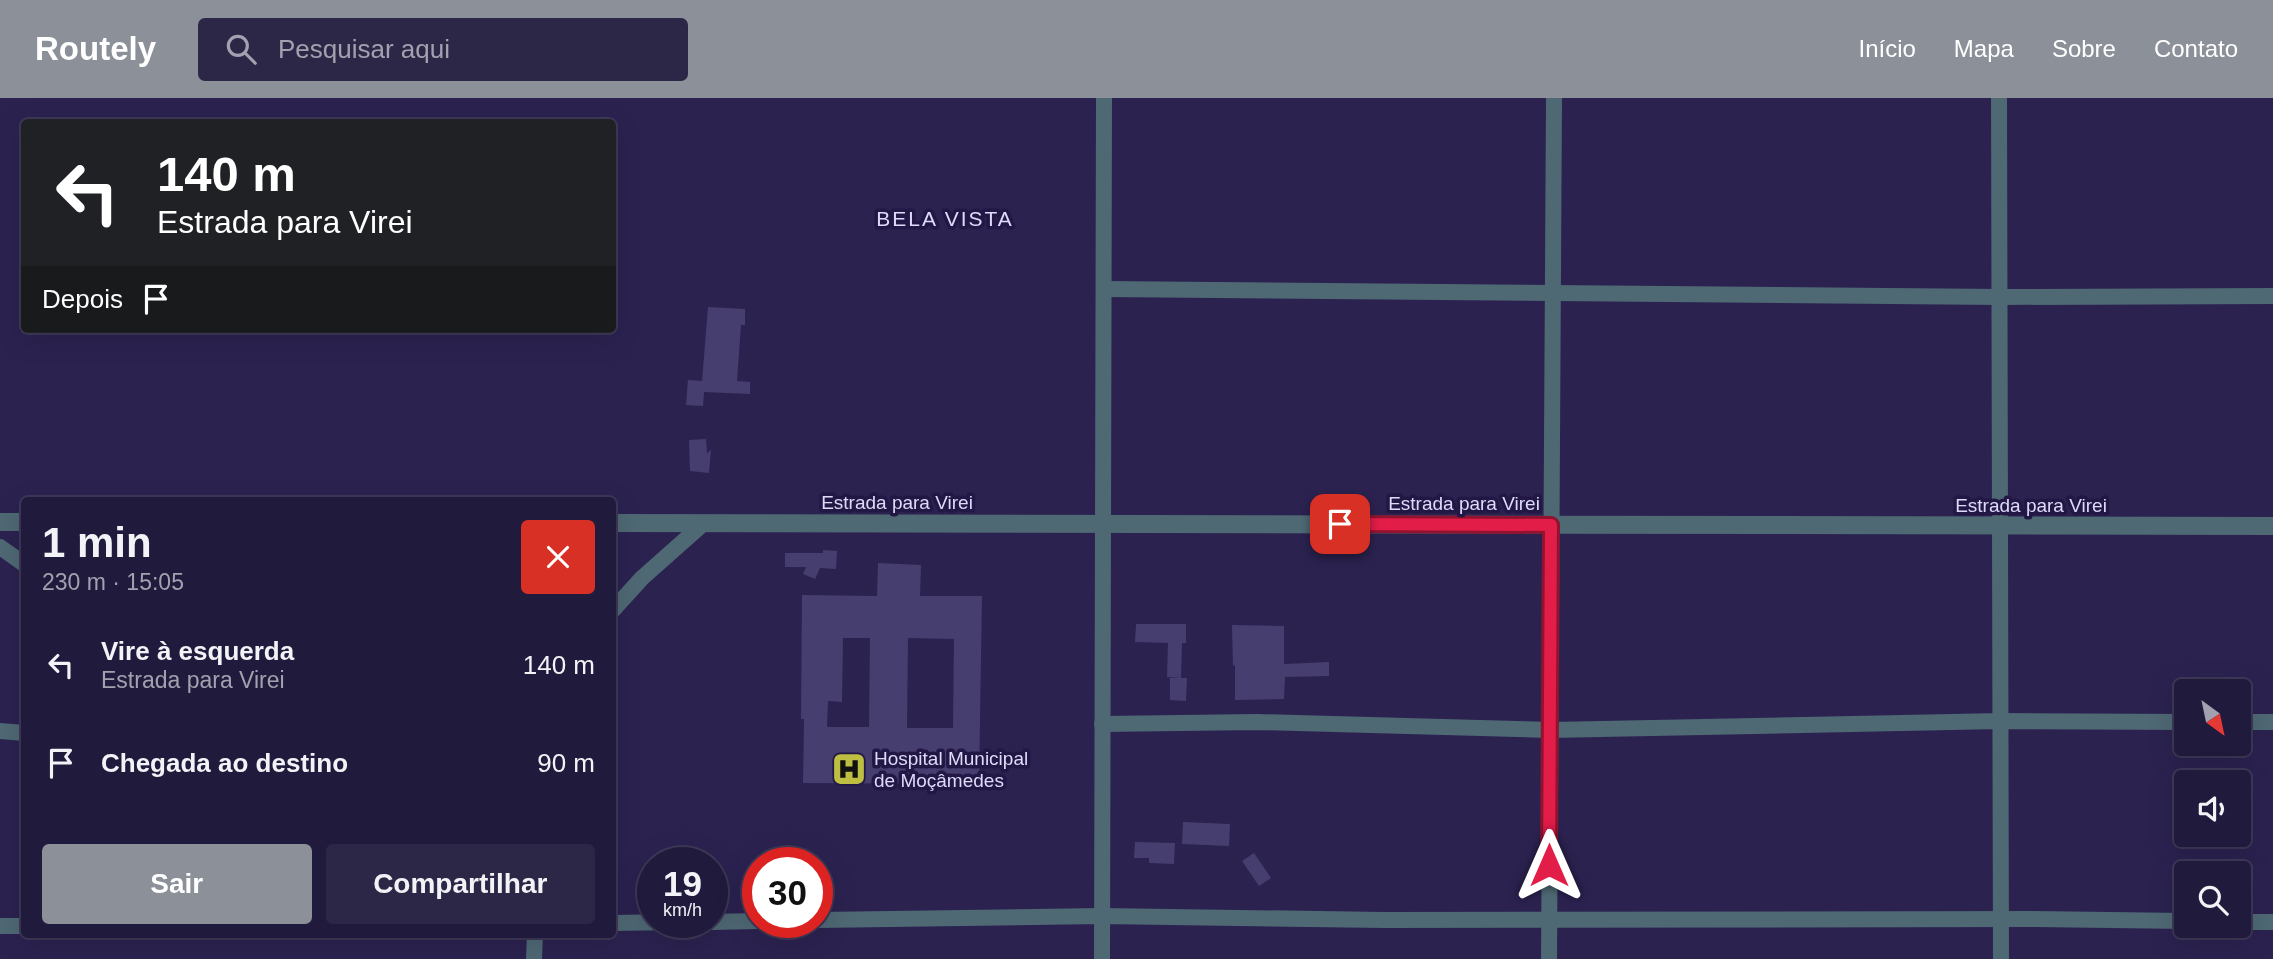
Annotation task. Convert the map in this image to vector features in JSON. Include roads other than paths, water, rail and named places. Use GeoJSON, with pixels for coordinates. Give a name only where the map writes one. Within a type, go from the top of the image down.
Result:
{"type":"FeatureCollection","features":[{"type":"Feature","properties":{"kind":"street"},"geometry":{"type":"LineString","coordinates":[[1102,959],[1104,98]]}},
{"type":"Feature","properties":{"kind":"street"},"geometry":{"type":"LineString","coordinates":[[1549,959],[1554,98]]}},
{"type":"Feature","properties":{"kind":"street"},"geometry":{"type":"LineString","coordinates":[[1999,98],[2001,959]]}},
{"type":"Feature","properties":{"kind":"street"},"geometry":{"type":"LineString","coordinates":[[1104,289],[2000,297],[2273,296]]}},
{"type":"Feature","properties":{"kind":"street"},"geometry":{"type":"LineString","coordinates":[[0,522],[21,522]]}},
{"type":"Feature","properties":{"kind":"street","name":"Estrada para Virei"},"geometry":{"type":"LineString","coordinates":[[616,523],[2273,526]]}},
{"type":"Feature","properties":{"kind":"street"},"geometry":{"type":"LineString","coordinates":[[616,607],[642,578],[704,523]]}},
{"type":"Feature","properties":{"kind":"street"},"geometry":{"type":"LineString","coordinates":[[0,547],[21,562]]}},
{"type":"Feature","properties":{"kind":"street"},"geometry":{"type":"LineString","coordinates":[[1102,724],[1257,722],[1550,730],[2001,721],[2174,722]]}},
{"type":"Feature","properties":{"kind":"street"},"geometry":{"type":"LineString","coordinates":[[2251,722],[2273,723]]}},
{"type":"Feature","properties":{"kind":"street"},"geometry":{"type":"LineString","coordinates":[[0,731],[21,733]]}},
{"type":"Feature","properties":{"kind":"street"},"geometry":{"type":"LineString","coordinates":[[833,920],[1102,916],[2174,921]]}},
{"type":"Feature","properties":{"kind":"street"},"geometry":{"type":"LineString","coordinates":[[2251,922],[2273,922]]}},
{"type":"Feature","properties":{"kind":"street"},"geometry":{"type":"LineString","coordinates":[[616,923],[637,923]]}},
{"type":"Feature","properties":{"kind":"street"},"geometry":{"type":"LineString","coordinates":[[0,926],[21,926]]}},
{"type":"Feature","properties":{"kind":"street"},"geometry":{"type":"LineString","coordinates":[[534,938],[534,959]]}},
{"type":"Feature","properties":{"kind":"place","name":"Hospital Municipal de Moçâmedes"},"geometry":{"type":"Point","coordinates":[849,769]}},
{"type":"Feature","properties":{"kind":"district","name":"BELA VISTA"},"geometry":{"type":"Point","coordinates":[945,218]}}]}
